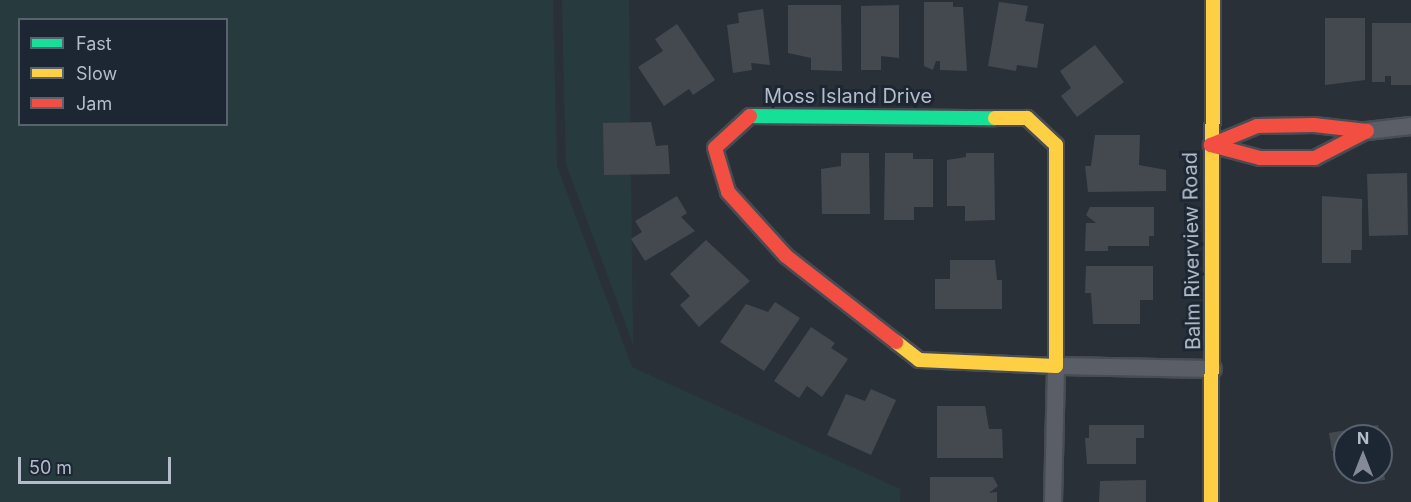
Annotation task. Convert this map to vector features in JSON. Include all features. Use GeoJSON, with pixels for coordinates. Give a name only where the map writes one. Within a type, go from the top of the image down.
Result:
{"type":"FeatureCollection","features":[{"type":"Feature","properties":{"kind":"street","name":"Balm Riverview Road"},"geometry":{"type":"LineString","coordinates":[[1211,502],[1213,0]]}},
{"type":"Feature","properties":{"kind":"street","name":"Moss Island Drive"},"geometry":{"type":"LineString","coordinates":[[1053,502],[1056,366],[1056,145],[1027,118],[750,116],[715,148],[728,192],[786,256],[919,360],[1056,366],[1213,369]]}},
{"type":"Feature","properties":{"kind":"street"},"geometry":{"type":"LineString","coordinates":[[1211,145],[1257,126],[1314,125],[1367,131],[1411,126]]}},
{"type":"Feature","properties":{"kind":"street"},"geometry":{"type":"LineString","coordinates":[[1211,145],[1260,158],[1315,158],[1367,131]]}},
{"type":"Feature","properties":{"kind":"green space"},"geometry":{"type":"Polygon","coordinates":[[[0,0],[553,0],[557,166],[632,367],[900,489],[900,502],[0,502],[0,0]]]}},
{"type":"Feature","properties":{"kind":"green space"},"geometry":{"type":"Polygon","coordinates":[[[562,0],[629,0],[633,344],[566,164],[562,0]]]}},
{"type":"Feature","properties":{"kind":"building"},"geometry":{"type":"Polygon","coordinates":[[[924,2],[953,2],[953,7],[963,7],[967,71],[940,70],[940,61],[936,61],[933,70],[924,66],[924,2]]]}},
{"type":"Feature","properties":{"kind":"building"},"geometry":{"type":"Polygon","coordinates":[[[999,2],[1028,6],[1025,21],[1044,24],[1037,68],[1017,65],[1016,71],[988,66],[999,2]]]}},
{"type":"Feature","properties":{"kind":"building"},"geometry":{"type":"Polygon","coordinates":[[[788,5],[841,5],[842,71],[811,70],[811,58],[788,53],[788,5]]]}},
{"type":"Feature","properties":{"kind":"building"},"geometry":{"type":"Polygon","coordinates":[[[899,5],[899,58],[881,56],[881,70],[861,70],[861,6],[899,5]]]}},
{"type":"Feature","properties":{"kind":"building"},"geometry":{"type":"Polygon","coordinates":[[[763,9],[770,65],[751,63],[752,70],[733,73],[727,25],[739,23],[738,13],[763,9]]]}},
{"type":"Feature","properties":{"kind":"building"},"geometry":{"type":"Polygon","coordinates":[[[1325,18],[1365,18],[1365,80],[1325,85],[1325,18]]]}},
{"type":"Feature","properties":{"kind":"building"},"geometry":{"type":"Polygon","coordinates":[[[1372,23],[1411,23],[1411,85],[1391,85],[1391,76],[1385,76],[1385,82],[1372,82],[1372,23]]]}},
{"type":"Feature","properties":{"kind":"building"},"geometry":{"type":"Polygon","coordinates":[[[677,24],[715,80],[693,95],[689,89],[664,106],[638,67],[663,51],[655,39],[677,24]]]}},
{"type":"Feature","properties":{"kind":"building"},"geometry":{"type":"Polygon","coordinates":[[[1095,45],[1124,82],[1077,117],[1061,96],[1071,88],[1060,71],[1095,45]]]}},
{"type":"Feature","properties":{"kind":"building"},"geometry":{"type":"Polygon","coordinates":[[[651,122],[656,146],[668,145],[670,174],[604,175],[603,123],[651,122]]]}},
{"type":"Feature","properties":{"kind":"building"},"geometry":{"type":"Polygon","coordinates":[[[1095,135],[1140,135],[1139,165],[1166,170],[1166,191],[1088,192],[1085,166],[1091,166],[1095,135]]]}},
{"type":"Feature","properties":{"kind":"building"},"geometry":{"type":"Polygon","coordinates":[[[841,153],[869,153],[870,214],[822,214],[821,169],[841,166],[841,153]]]}},
{"type":"Feature","properties":{"kind":"building"},"geometry":{"type":"Polygon","coordinates":[[[885,153],[913,153],[913,159],[933,159],[933,207],[914,207],[914,220],[884,220],[885,153]]]}},
{"type":"Feature","properties":{"kind":"building"},"geometry":{"type":"Polygon","coordinates":[[[966,153],[994,153],[995,220],[965,221],[965,206],[947,206],[947,160],[966,157],[966,153]]]}},
{"type":"Feature","properties":{"kind":"building"},"geometry":{"type":"Polygon","coordinates":[[[1407,173],[1408,235],[1369,236],[1367,174],[1407,173]]]}},
{"type":"Feature","properties":{"kind":"building"},"geometry":{"type":"Polygon","coordinates":[[[677,196],[687,213],[681,217],[695,231],[645,261],[631,239],[642,232],[635,221],[677,196]]]}},
{"type":"Feature","properties":{"kind":"building"},"geometry":{"type":"Polygon","coordinates":[[[1322,196],[1362,199],[1362,250],[1351,250],[1351,263],[1322,263],[1322,196]]]}},
{"type":"Feature","properties":{"kind":"building"},"geometry":{"type":"Polygon","coordinates":[[[1090,207],[1154,207],[1154,236],[1149,236],[1149,246],[1108,246],[1108,251],[1085,251],[1086,223],[1096,223],[1086,215],[1090,207]]]}},
{"type":"Feature","properties":{"kind":"building"},"geometry":{"type":"Polygon","coordinates":[[[706,240],[750,281],[699,327],[680,305],[690,296],[670,274],[706,240]]]}},
{"type":"Feature","properties":{"kind":"building"},"geometry":{"type":"Polygon","coordinates":[[[950,260],[995,260],[997,280],[1002,280],[1002,309],[935,309],[935,279],[950,279],[950,260]]]}},
{"type":"Feature","properties":{"kind":"building"},"geometry":{"type":"Polygon","coordinates":[[[1086,266],[1153,266],[1153,300],[1140,300],[1140,324],[1093,324],[1091,293],[1085,293],[1086,266]]]}},
{"type":"Feature","properties":{"kind":"building"},"geometry":{"type":"Polygon","coordinates":[[[775,302],[800,318],[764,371],[720,342],[746,304],[768,312],[775,302]]]}},
{"type":"Feature","properties":{"kind":"building"},"geometry":{"type":"Polygon","coordinates":[[[811,327],[835,343],[831,348],[848,359],[822,397],[807,386],[799,398],[774,381],[811,327]]]}},
{"type":"Feature","properties":{"kind":"building"},"geometry":{"type":"Polygon","coordinates":[[[871,389],[896,400],[871,455],[827,435],[846,394],[865,401],[871,389]]]}},
{"type":"Feature","properties":{"kind":"building"},"geometry":{"type":"Polygon","coordinates":[[[937,406],[985,406],[989,429],[1002,429],[1003,458],[937,458],[937,406]]]}},
{"type":"Feature","properties":{"kind":"building"},"geometry":{"type":"Polygon","coordinates":[[[1089,425],[1144,425],[1144,438],[1136,438],[1136,464],[1087,464],[1085,438],[1089,438],[1089,425]]]}},
{"type":"Feature","properties":{"kind":"building"},"geometry":{"type":"Polygon","coordinates":[[[1333,432],[1333,451],[1332,451],[1329,433],[1333,432]]]}},
{"type":"Feature","properties":{"kind":"building"},"geometry":{"type":"Polygon","coordinates":[[[930,477],[993,477],[998,486],[989,493],[997,492],[997,502],[930,502],[930,477]]]}},
{"type":"Feature","properties":{"kind":"building"},"geometry":{"type":"Polygon","coordinates":[[[1146,480],[1146,502],[1099,502],[1100,481],[1146,480]]]}},
{"type":"Feature","properties":{"kind":"traffic: fast"},"geometry":{"type":"LineString","coordinates":[[750,116],[995,118]]}},
{"type":"Feature","properties":{"kind":"traffic: slow"},"geometry":{"type":"LineString","coordinates":[[1211,502],[1213,0]]}},
{"type":"Feature","properties":{"kind":"traffic: slow"},"geometry":{"type":"LineString","coordinates":[[896,342],[919,360],[1056,366],[1056,145],[1027,118],[995,118]]}},
{"type":"Feature","properties":{"kind":"traffic: jam"},"geometry":{"type":"LineString","coordinates":[[750,116],[715,148],[728,192],[786,256],[896,342]]}},
{"type":"Feature","properties":{"kind":"traffic: jam"},"geometry":{"type":"LineString","coordinates":[[1314,125],[1367,131],[1315,158],[1260,158],[1211,145],[1257,126],[1314,125]]}}]}
